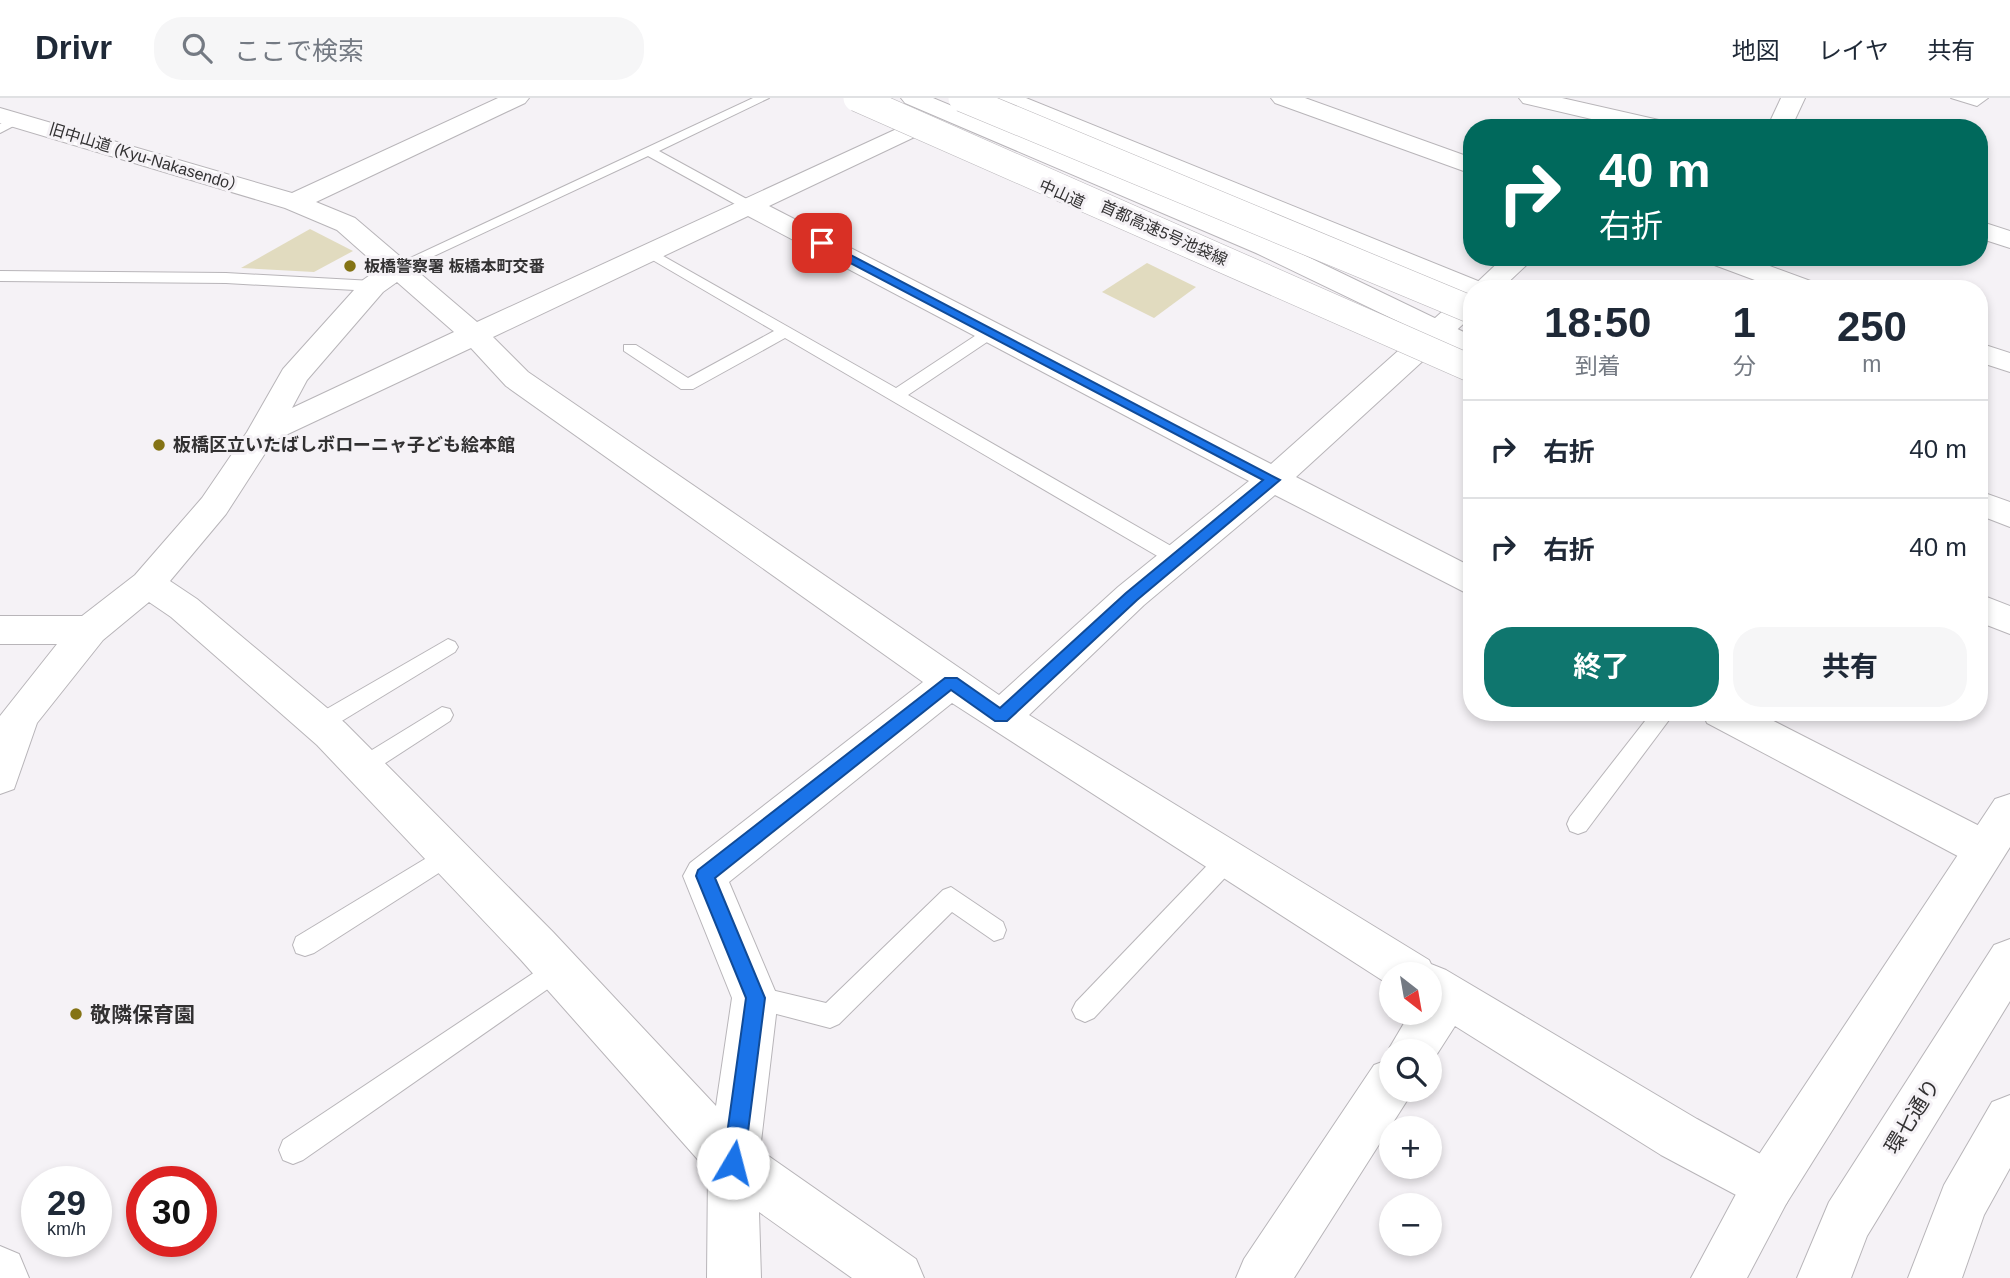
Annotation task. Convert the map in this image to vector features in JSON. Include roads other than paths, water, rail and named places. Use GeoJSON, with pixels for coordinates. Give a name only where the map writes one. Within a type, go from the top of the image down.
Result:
{"type":"FeatureCollection","features":[{"type":"Feature","properties":{"kind":"main road"},"geometry":{"type":"LineString","coordinates":[[455,98],[489,111]]}},
{"type":"Feature","properties":{"kind":"main road"},"geometry":{"type":"LineString","coordinates":[[294,202],[517,98]]}},
{"type":"Feature","properties":{"kind":"main road","name":"中山道"},"geometry":{"type":"LineString","coordinates":[[844,98],[1429,341],[1463,369]]}},
{"type":"Feature","properties":{"kind":"main road","name":"首都高速5号池袋線"},"geometry":{"type":"LineString","coordinates":[[857,98],[1463,365]]}},
{"type":"Feature","properties":{"kind":"main road"},"geometry":{"type":"LineString","coordinates":[[913,98],[1300,262],[1391,304],[1429,341],[1463,347]]}},
{"type":"Feature","properties":{"kind":"main road"},"geometry":{"type":"LineString","coordinates":[[962,98],[1463,306]]}},
{"type":"Feature","properties":{"kind":"main road"},"geometry":{"type":"LineString","coordinates":[[1006,98],[1463,285]]}},
{"type":"Feature","properties":{"kind":"main road"},"geometry":{"type":"LineString","coordinates":[[1283,98],[1463,164]]}},
{"type":"Feature","properties":{"kind":"main road"},"geometry":{"type":"LineString","coordinates":[[1531,98],[1612,106],[1642,119]]}},
{"type":"Feature","properties":{"kind":"main road"},"geometry":{"type":"LineString","coordinates":[[1783,119],[1793,98]]}},
{"type":"Feature","properties":{"kind":"main road","name":"旧中山道 (Kyu-Nakasendo）"},"geometry":{"type":"LineString","coordinates":[[6,121],[294,202],[346,224],[386,276],[474,334],[517,379],[1001,717],[1393,962]]}},
{"type":"Feature","properties":{"kind":"main road"},"geometry":{"type":"LineString","coordinates":[[262,434],[914,128]]}},
{"type":"Feature","properties":{"kind":"main road"},"geometry":{"type":"LineString","coordinates":[[748,205],[1463,578]]}},
{"type":"Feature","properties":{"kind":"main road"},"geometry":{"type":"LineString","coordinates":[[1988,232],[2010,240]]}},
{"type":"Feature","properties":{"kind":"main road"},"geometry":{"type":"LineString","coordinates":[[1494,280],[1511,266]]}},
{"type":"Feature","properties":{"kind":"main road"},"geometry":{"type":"LineString","coordinates":[[1743,266],[1782,280]]}},
{"type":"Feature","properties":{"kind":"main road"},"geometry":{"type":"LineString","coordinates":[[1,771],[19,717],[90,630],[148,584],[214,506],[262,434],[294,376],[386,276]]}},
{"type":"Feature","properties":{"kind":"main road"},"geometry":{"type":"LineString","coordinates":[[1001,717],[1131,596],[1273,480],[1463,309]]}},
{"type":"Feature","properties":{"kind":"main road"},"geometry":{"type":"LineString","coordinates":[[1988,355],[2010,363]]}},
{"type":"Feature","properties":{"kind":"main road"},"geometry":{"type":"LineString","coordinates":[[1988,506],[2010,515]]}},
{"type":"Feature","properties":{"kind":"main road"},"geometry":{"type":"LineString","coordinates":[[1988,526],[2010,535]]}},
{"type":"Feature","properties":{"kind":"main road"},"geometry":{"type":"LineString","coordinates":[[148,584],[184,608],[318,723],[556,969],[733,1163],[897,1278]]}},
{"type":"Feature","properties":{"kind":"main road"},"geometry":{"type":"LineString","coordinates":[[1988,596],[2010,606]]}},
{"type":"Feature","properties":{"kind":"main road"},"geometry":{"type":"LineString","coordinates":[[1988,611],[2010,621]]}},
{"type":"Feature","properties":{"kind":"main road"},"geometry":{"type":"LineString","coordinates":[[0,630],[90,630]]}},
{"type":"Feature","properties":{"kind":"main road"},"geometry":{"type":"LineString","coordinates":[[734,1278],[733,1163],[755,998],[705,876],[951,682]]}},
{"type":"Feature","properties":{"kind":"main road"},"geometry":{"type":"LineString","coordinates":[[1738,721],[1984,849]]}},
{"type":"Feature","properties":{"kind":"main road"},"geometry":{"type":"LineString","coordinates":[[1718,1278],[1768,1186],[2010,811]]}},
{"type":"Feature","properties":{"kind":"main road","name":"環七通り"},"geometry":{"type":"LineString","coordinates":[[1824,1278],[1847,1220],[2010,960]]}},
{"type":"Feature","properties":{"kind":"main road","name":"旧中山道 (Kyu-Nakasendo）"},"geometry":{"type":"LineString","coordinates":[[1442,992],[1679,1137],[1768,1186]]}},
{"type":"Feature","properties":{"kind":"main road"},"geometry":{"type":"LineString","coordinates":[[1263,1278],[1379,1100]]}},
{"type":"Feature","properties":{"kind":"main road"},"geometry":{"type":"LineString","coordinates":[[1935,1278],[1962,1203],[2010,1119]]}},
{"type":"Feature","properties":{"kind":"main road"},"geometry":{"type":"LineString","coordinates":[[0,1273],[2,1278]]}},
{"type":"Feature","properties":{"kind":"lane"},"geometry":{"type":"LineString","coordinates":[[0,276],[386,276],[647,150],[763,98]]}},
{"type":"Feature","properties":{"kind":"lane"},"geometry":{"type":"LineString","coordinates":[[1958,98],[1977,102],[1982,98]]}},
{"type":"Feature","properties":{"kind":"lane"},"geometry":{"type":"LineString","coordinates":[[647,150],[748,205]]}},
{"type":"Feature","properties":{"kind":"lane"},"geometry":{"type":"LineString","coordinates":[[649,252],[1178,558]]}},
{"type":"Feature","properties":{"kind":"lane"},"geometry":{"type":"LineString","coordinates":[[895,396],[993,331]]}},
{"type":"Feature","properties":{"kind":"lane"},"geometry":{"type":"LineString","coordinates":[[630,348],[687,385],[784,332]]}},
{"type":"Feature","properties":{"kind":"lane"},"geometry":{"type":"LineString","coordinates":[[318,723],[448,647]]}},
{"type":"Feature","properties":{"kind":"lane"},"geometry":{"type":"LineString","coordinates":[[362,767],[442,715]]}},
{"type":"Feature","properties":{"kind":"lane"},"geometry":{"type":"LineString","coordinates":[[1578,824],[1657,721]]}},
{"type":"Feature","properties":{"kind":"lane"},"geometry":{"type":"LineString","coordinates":[[305,945],[448,855]]}},
{"type":"Feature","properties":{"kind":"lane"},"geometry":{"type":"LineString","coordinates":[[1085,1010],[1228,859]]}},
{"type":"Feature","properties":{"kind":"lane"},"geometry":{"type":"LineString","coordinates":[[755,998],[830,1016],[951,897],[994,930]]}},
{"type":"Feature","properties":{"kind":"lane"},"geometry":{"type":"LineString","coordinates":[[293,1150],[556,969]]}},
{"type":"Feature","properties":{"kind":"place","name":"板橋警察署 板橋本町交番"},"geometry":{"type":"Point","coordinates":[350,266]}},
{"type":"Feature","properties":{"kind":"place","name":"板橋区立いたばしボローニャ子ども絵本館"},"geometry":{"type":"Point","coordinates":[159,445]}},
{"type":"Feature","properties":{"kind":"place","name":"敬隣保育園"},"geometry":{"type":"Point","coordinates":[76,1014]}}]}
